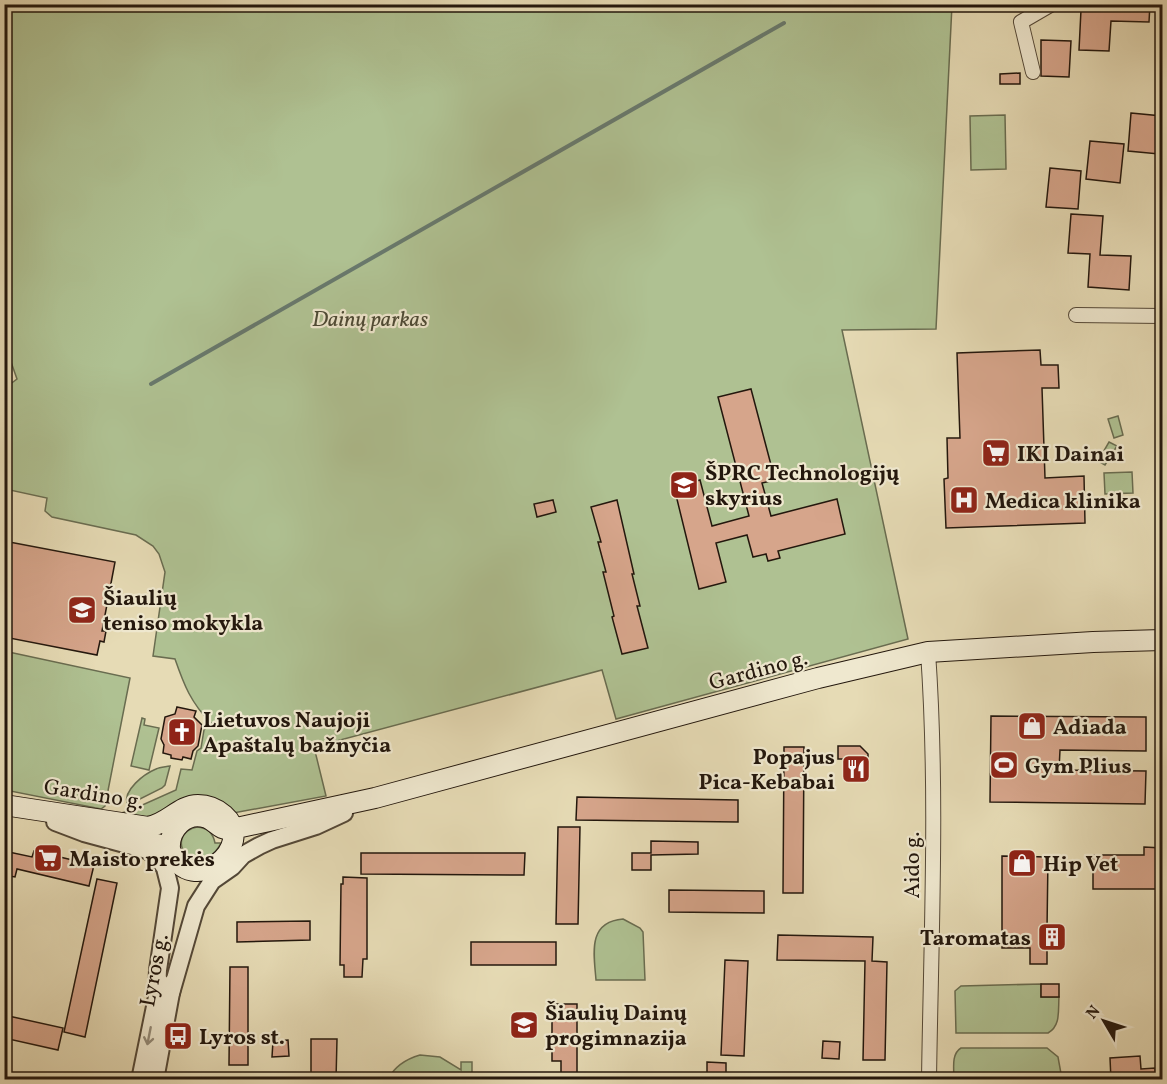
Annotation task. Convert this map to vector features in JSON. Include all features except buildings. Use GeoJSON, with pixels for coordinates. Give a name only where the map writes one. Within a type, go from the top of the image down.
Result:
{"type":"FeatureCollection","features":[{"type":"Feature","properties":{"kind":"main road","name":"Gardino g."},"geometry":{"type":"LineString","coordinates":[[190,869],[213,868],[229,852],[251,837],[344,813],[375,798],[508,764],[818,678],[928,651],[1162,640]]}},
{"type":"Feature","properties":{"kind":"main road"},"geometry":{"type":"LineString","coordinates":[[190,869],[170,850],[170,839],[176,827],[190,817],[209,819],[221,829],[228,822],[240,818],[347,798],[375,798]]}},
{"type":"Feature","properties":{"kind":"main road","name":"Gardino g."},"geometry":{"type":"LineString","coordinates":[[4,807],[148,827],[165,822],[182,809],[199,805],[211,807],[228,822]]}},
{"type":"Feature","properties":{"kind":"main road","name":"Gardino g."},"geometry":{"type":"LineString","coordinates":[[4,807],[55,822],[161,844],[170,850]]}},
{"type":"Feature","properties":{"kind":"main road"},"geometry":{"type":"LineString","coordinates":[[228,822],[232,844],[229,852]]}},
{"type":"Feature","properties":{"kind":"street"},"geometry":{"type":"LineString","coordinates":[[1033,72],[1021,22],[1052,4]]}},
{"type":"Feature","properties":{"kind":"street"},"geometry":{"type":"LineString","coordinates":[[1076,315],[1162,316]]}},
{"type":"Feature","properties":{"kind":"street","name":"Aido g."},"geometry":{"type":"LineString","coordinates":[[928,651],[933,861],[929,1080]]}},
{"type":"Feature","properties":{"kind":"street"},"geometry":{"type":"LineString","coordinates":[[164,993],[196,906],[212,881],[232,867],[243,855],[259,846],[316,826],[344,813]]}},
{"type":"Feature","properties":{"kind":"street"},"geometry":{"type":"LineString","coordinates":[[55,822],[84,833],[147,850],[158,858],[165,868],[170,888],[158,970],[164,993]]}},
{"type":"Feature","properties":{"kind":"street","name":"Lyros g."},"geometry":{"type":"LineString","coordinates":[[140,1080],[195,882],[190,869]]}},
{"type":"Feature","properties":{"kind":"street","name":"Lyros g."},"geometry":{"type":"LineString","coordinates":[[155,1080],[177,902],[190,869]]}},
{"type":"Feature","properties":{"kind":"green space","name":"Dainų parkas"},"geometry":{"type":"Polygon","coordinates":[[[5,5],[952,5],[936,329],[842,330],[908,639],[616,719],[602,670],[314,747],[326,796],[233,813],[154,821],[122,815],[121,813],[176,790],[181,769],[192,770],[197,751],[201,748],[204,730],[211,723],[189,693],[175,659],[153,656],[165,572],[159,554],[153,546],[136,535],[52,517],[45,511],[47,498],[5,489],[5,388],[17,379],[5,345],[5,5]]]}},
{"type":"Feature","properties":{"kind":"green space"},"geometry":{"type":"Polygon","coordinates":[[[1005,115],[1006,169],[971,170],[970,116],[1005,115]]]}},
{"type":"Feature","properties":{"kind":"green space"},"geometry":{"type":"Polygon","coordinates":[[[1118,416],[1123,435],[1114,438],[1108,419],[1118,416]]]}},
{"type":"Feature","properties":{"kind":"green space"},"geometry":{"type":"Polygon","coordinates":[[[1109,442],[1117,446],[1105,465],[1098,461],[1109,442]]]}},
{"type":"Feature","properties":{"kind":"green space"},"geometry":{"type":"Polygon","coordinates":[[[1132,472],[1133,493],[1105,494],[1104,473],[1132,472]]]}},
{"type":"Feature","properties":{"kind":"green space"},"geometry":{"type":"Polygon","coordinates":[[[4,651],[130,678],[105,806],[101,809],[5,790],[4,651]]]}},
{"type":"Feature","properties":{"kind":"green space"},"geometry":{"type":"Polygon","coordinates":[[[142,718],[145,719],[144,725],[159,728],[149,770],[131,766],[142,718]]]}},
{"type":"Feature","properties":{"kind":"green space"},"geometry":{"type":"Polygon","coordinates":[[[170,766],[162,788],[127,804],[128,793],[140,779],[151,771],[170,766]]]}},
{"type":"Feature","properties":{"kind":"green space"},"geometry":{"type":"Polygon","coordinates":[[[197,827],[209,832],[215,843],[221,843],[212,854],[199,860],[186,855],[181,843],[188,831],[197,827]]]}},
{"type":"Feature","properties":{"kind":"green space"},"geometry":{"type":"Polygon","coordinates":[[[623,919],[643,932],[645,980],[596,980],[594,950],[598,933],[611,921],[623,919]]]}},
{"type":"Feature","properties":{"kind":"green space"},"geometry":{"type":"Polygon","coordinates":[[[1041,984],[1041,997],[1059,997],[1057,1022],[1048,1033],[956,1033],[955,991],[961,986],[1041,984]]]}},
{"type":"Feature","properties":{"kind":"green space"},"geometry":{"type":"Polygon","coordinates":[[[961,1048],[1047,1048],[1058,1057],[1062,1079],[954,1079],[954,1058],[961,1048]]]}},
{"type":"Feature","properties":{"kind":"green space"},"geometry":{"type":"Polygon","coordinates":[[[420,1055],[440,1057],[461,1070],[461,1062],[472,1062],[472,1079],[388,1079],[401,1064],[420,1055]]]}},
{"type":"Feature","properties":{"kind":"waterway"},"geometry":{"type":"LineString","coordinates":[[151,384],[784,23]]}},
{"type":"Feature","properties":{"kind":"place","name":"IKI Dainai"},"geometry":{"type":"Point","coordinates":[996,453]}},
{"type":"Feature","properties":{"kind":"place","name":"ŠPRC Technologijų skyrius"},"geometry":{"type":"Point","coordinates":[684,485]}},
{"type":"Feature","properties":{"kind":"place","name":"Medica klinika"},"geometry":{"type":"Point","coordinates":[964,500]}},
{"type":"Feature","properties":{"kind":"place","name":"Šiaulių teniso mokykla"},"geometry":{"type":"Point","coordinates":[82,610]}},
{"type":"Feature","properties":{"kind":"place","name":"Adiada"},"geometry":{"type":"Point","coordinates":[1032,726]}},
{"type":"Feature","properties":{"kind":"place","name":"Lietuvos Naujoji Apaštalų bažnyčia"},"geometry":{"type":"Point","coordinates":[182,732]}},
{"type":"Feature","properties":{"kind":"place","name":"Gym Plius"},"geometry":{"type":"Point","coordinates":[1004,765]}},
{"type":"Feature","properties":{"kind":"place","name":"Popajus Pica-Kebabai"},"geometry":{"type":"Point","coordinates":[856,769]}},
{"type":"Feature","properties":{"kind":"place","name":"Maisto prekės"},"geometry":{"type":"Point","coordinates":[48,858]}},
{"type":"Feature","properties":{"kind":"place","name":"Hip Vet"},"geometry":{"type":"Point","coordinates":[1022,863]}},
{"type":"Feature","properties":{"kind":"place","name":"Taromatas"},"geometry":{"type":"Point","coordinates":[1052,937]}},
{"type":"Feature","properties":{"kind":"place","name":"Šiaulių Dainų progimnazija"},"geometry":{"type":"Point","coordinates":[524,1025]}},
{"type":"Feature","properties":{"kind":"place","name":"Lyros st."},"geometry":{"type":"Point","coordinates":[178,1036]}}]}
